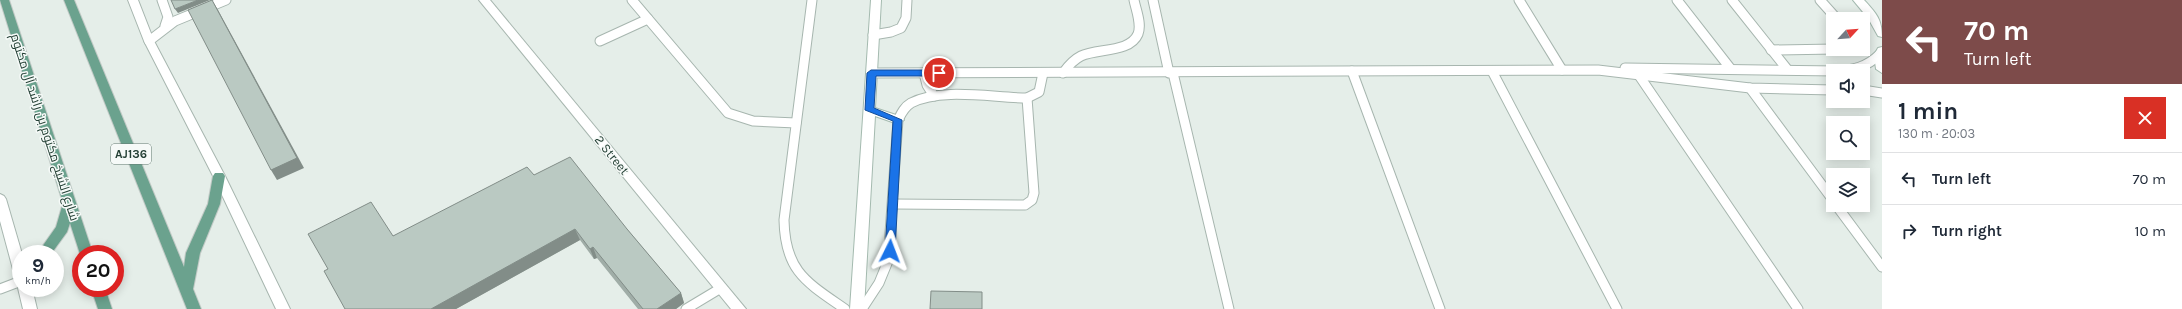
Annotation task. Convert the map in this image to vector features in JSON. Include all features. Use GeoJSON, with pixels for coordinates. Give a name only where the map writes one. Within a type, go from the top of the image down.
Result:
{"type":"FeatureCollection","features":[{"type":"Feature","properties":{"kind":"main road","name":"شارع الشيخ مكتوم بن راشد آل مكتوم"},"geometry":{"type":"LineString","coordinates":[[4,0],[83,245]]}},
{"type":"Feature","properties":{"kind":"main road","name":"AJ136"},"geometry":{"type":"LineString","coordinates":[[69,0],[194,309]]}},
{"type":"Feature","properties":{"kind":"main road"},"geometry":{"type":"LineString","coordinates":[[186,289],[193,253],[214,204],[219,176]]}},
{"type":"Feature","properties":{"kind":"main road"},"geometry":{"type":"LineString","coordinates":[[50,245],[62,228],[70,204]]}},
{"type":"Feature","properties":{"kind":"main road"},"geometry":{"type":"LineString","coordinates":[[101,297],[105,309]]}},
{"type":"Feature","properties":{"kind":"street"},"geometry":{"type":"LineString","coordinates":[[133,0],[149,41],[219,176],[283,309]]}},
{"type":"Feature","properties":{"kind":"street","name":"2 Street"},"geometry":{"type":"LineString","coordinates":[[484,0],[739,309]]}},
{"type":"Feature","properties":{"kind":"street"},"geometry":{"type":"LineString","coordinates":[[857,309],[876,0]]}},
{"type":"Feature","properties":{"kind":"street"},"geometry":{"type":"LineString","coordinates":[[1858,0],[1872,16],[1882,34]]}},
{"type":"Feature","properties":{"kind":"street"},"geometry":{"type":"LineString","coordinates":[[1881,53],[1882,69]]}},
{"type":"Feature","properties":{"kind":"street"},"geometry":{"type":"LineString","coordinates":[[870,110],[898,120]]}},
{"type":"Feature","properties":{"kind":"street"},"geometry":{"type":"LineString","coordinates":[[0,199],[13,245]]}},
{"type":"Feature","properties":{"kind":"street"},"geometry":{"type":"LineString","coordinates":[[27,297],[30,309]]}},
{"type":"Feature","properties":{"kind":"lane"},"geometry":{"type":"LineString","coordinates":[[162,0],[168,17],[165,26]]}},
{"type":"Feature","properties":{"kind":"lane"},"geometry":{"type":"LineString","coordinates":[[149,41],[165,26],[180,18],[226,0]]}},
{"type":"Feature","properties":{"kind":"lane"},"geometry":{"type":"LineString","coordinates":[[632,0],[728,113],[740,120],[755,123],[796,123]]}},
{"type":"Feature","properties":{"kind":"lane"},"geometry":{"type":"LineString","coordinates":[[812,0],[783,241],[789,260],[802,278],[845,309]]}},
{"type":"Feature","properties":{"kind":"lane"},"geometry":{"type":"LineString","coordinates":[[873,35],[894,32],[902,27],[907,20],[907,0]]}},
{"type":"Feature","properties":{"kind":"lane"},"geometry":{"type":"LineString","coordinates":[[1063,73],[1068,64],[1076,57],[1088,52],[1126,45],[1134,40],[1138,34],[1138,26],[1134,0]]}},
{"type":"Feature","properties":{"kind":"lane"},"geometry":{"type":"LineString","coordinates":[[1153,0],[1229,309]]}},
{"type":"Feature","properties":{"kind":"lane"},"geometry":{"type":"LineString","coordinates":[[1519,0],[1562,70]]}},
{"type":"Feature","properties":{"kind":"lane"},"geometry":{"type":"LineString","coordinates":[[1677,0],[1730,68]]}},
{"type":"Feature","properties":{"kind":"lane"},"geometry":{"type":"LineString","coordinates":[[1732,0],[1787,70]]}},
{"type":"Feature","properties":{"kind":"lane"},"geometry":{"type":"LineString","coordinates":[[1820,0],[1831,12]]}},
{"type":"Feature","properties":{"kind":"lane"},"geometry":{"type":"LineString","coordinates":[[600,40],[648,19]]}},
{"type":"Feature","properties":{"kind":"lane"},"geometry":{"type":"LineString","coordinates":[[1771,50],[1826,49]]}},
{"type":"Feature","properties":{"kind":"lane"},"geometry":{"type":"LineString","coordinates":[[1598,70],[1612,68],[1851,70],[1864,67],[1873,62],[1881,53]]}},
{"type":"Feature","properties":{"kind":"lane"},"geometry":{"type":"LineString","coordinates":[[871,73],[1171,73],[1598,70],[1750,88],[1826,90]]}},
{"type":"Feature","properties":{"kind":"lane"},"geometry":{"type":"LineString","coordinates":[[1352,71],[1440,309]]}},
{"type":"Feature","properties":{"kind":"lane"},"geometry":{"type":"LineString","coordinates":[[1492,71],[1617,309]]}},
{"type":"Feature","properties":{"kind":"lane"},"geometry":{"type":"LineString","coordinates":[[924,73],[927,85],[934,96]]}},
{"type":"Feature","properties":{"kind":"lane"},"geometry":{"type":"LineString","coordinates":[[862,309],[879,282],[888,261],[898,120],[902,111],[910,104],[934,96],[1027,98],[1039,92],[1043,73]]}},
{"type":"Feature","properties":{"kind":"lane"},"geometry":{"type":"LineString","coordinates":[[1638,74],[1798,309]]}},
{"type":"Feature","properties":{"kind":"lane"},"geometry":{"type":"LineString","coordinates":[[1750,88],[1826,191]]}},
{"type":"Feature","properties":{"kind":"lane"},"geometry":{"type":"LineString","coordinates":[[1870,91],[1882,93]]}},
{"type":"Feature","properties":{"kind":"lane"},"geometry":{"type":"LineString","coordinates":[[893,204],[1025,205],[1031,203],[1034,198],[1034,193],[1027,98]]}},
{"type":"Feature","properties":{"kind":"lane"},"geometry":{"type":"LineString","coordinates":[[1841,212],[1882,266]]}},
{"type":"Feature","properties":{"kind":"lane"},"geometry":{"type":"LineString","coordinates":[[0,289],[12,284]]}},
{"type":"Feature","properties":{"kind":"lane"},"geometry":{"type":"LineString","coordinates":[[686,309],[722,288]]}},
{"type":"Feature","properties":{"kind":"building"},"geometry":{"type":"Polygon","coordinates":[[[171,0],[198,0],[175,9],[171,0]]]}},
{"type":"Feature","properties":{"kind":"building"},"geometry":{"type":"Polygon","coordinates":[[[212,0],[297,158],[271,170],[188,10],[212,0]]]}},
{"type":"Feature","properties":{"kind":"building"},"geometry":{"type":"Polygon","coordinates":[[[570,157],[627,229],[681,293],[657,309],[643,309],[593,247],[590,249],[575,229],[431,309],[345,309],[324,271],[328,269],[308,234],[371,202],[393,236],[527,167],[534,175],[570,157]]]}},
{"type":"Feature","properties":{"kind":"building"},"geometry":{"type":"Polygon","coordinates":[[[931,291],[982,292],[982,309],[930,309],[931,291]]]}},
{"type":"Feature","properties":{"kind":"route"},"geometry":{"type":"LineString","coordinates":[[890,251],[898,120],[870,110],[871,73],[939,73]]}}]}
